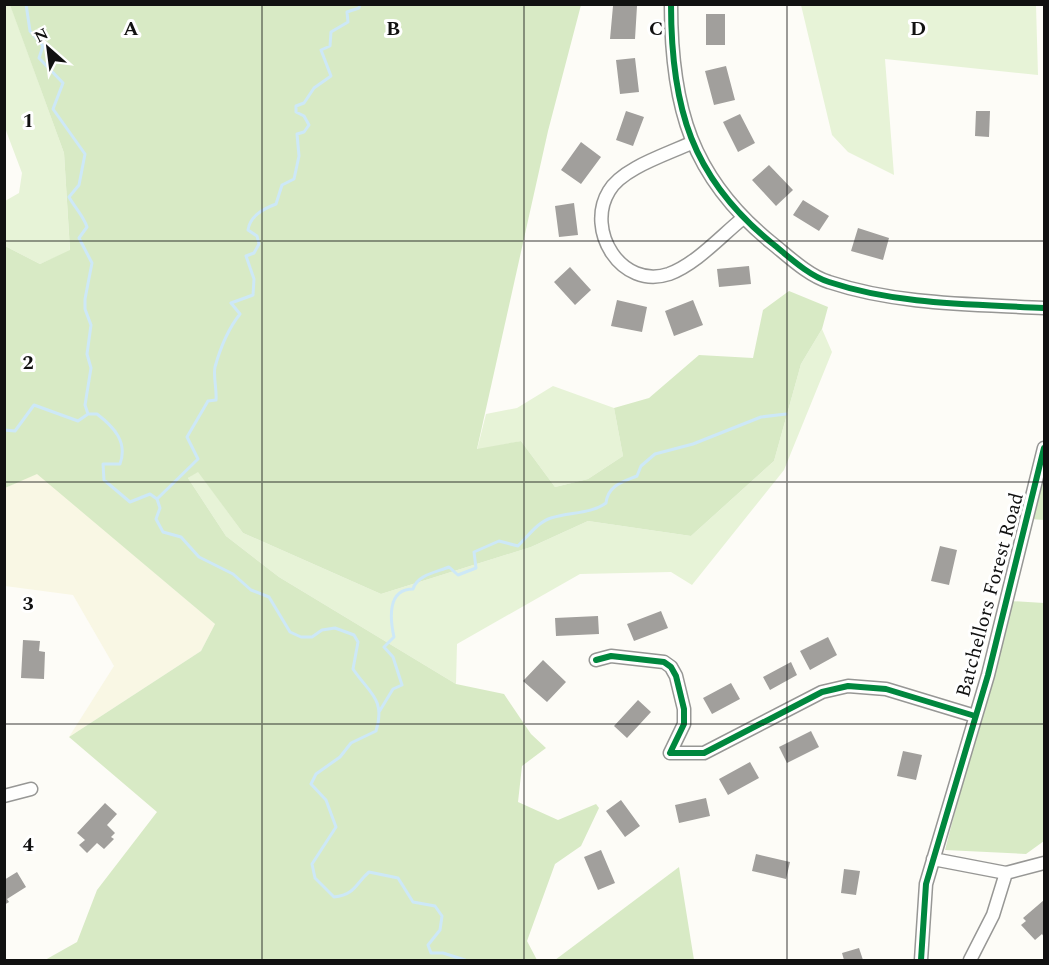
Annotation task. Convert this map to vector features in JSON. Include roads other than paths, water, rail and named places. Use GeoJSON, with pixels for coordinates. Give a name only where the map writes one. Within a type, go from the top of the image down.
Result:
{"type":"FeatureCollection","features":[{"type":"Feature","properties":{"kind":"street"},"geometry":{"type":"LineString","coordinates":[[672,4],[671,40],[679,100],[691,143],[714,183],[742,219],[793,261],[826,282],[873,295],[1044,308]]}},
{"type":"Feature","properties":{"kind":"street"},"geometry":{"type":"LineString","coordinates":[[691,143],[631,171],[609,190],[599,218],[605,245],[616,261],[646,277],[669,274],[693,259],[742,219]]}},
{"type":"Feature","properties":{"kind":"street","name":"Batchellors Forest Road"},"geometry":{"type":"LineString","coordinates":[[921,960],[926,884],[975,716],[1044,448]]}},
{"type":"Feature","properties":{"kind":"street"},"geometry":{"type":"LineString","coordinates":[[596,660],[611,656],[664,662],[671,667],[676,676],[684,724],[669,753],[704,753],[822,692],[848,686],[886,689],[975,716]]}},
{"type":"Feature","properties":{"kind":"street"},"geometry":{"type":"LineString","coordinates":[[4,796],[31,789]]}},
{"type":"Feature","properties":{"kind":"street"},"geometry":{"type":"LineString","coordinates":[[933,859],[1006,873],[1044,863]]}},
{"type":"Feature","properties":{"kind":"street"},"geometry":{"type":"LineString","coordinates":[[970,960],[993,915],[1006,873]]}},
{"type":"Feature","properties":{"kind":"waterway"},"geometry":{"type":"LineString","coordinates":[[26,4],[30,31],[43,46],[39,58],[63,83],[53,109],[85,154],[79,185],[69,197],[87,227],[79,238],[92,263],[85,299],[85,309],[91,325],[87,354],[91,368],[85,405],[88,414]]}},
{"type":"Feature","properties":{"kind":"waterway"},"geometry":{"type":"LineString","coordinates":[[157,499],[198,459],[187,437],[208,401],[216,400],[215,367],[225,339],[240,314],[231,303],[253,295],[254,279],[246,256],[254,253],[259,244],[257,236],[248,230],[249,225],[258,214],[276,204],[282,185],[294,179],[299,156],[297,134],[304,132],[309,125],[304,116],[296,112],[296,106],[304,103],[314,88],[331,76],[321,50],[330,46],[331,32],[348,22],[347,12],[359,8],[360,4]]}},
{"type":"Feature","properties":{"kind":"waterway"},"geometry":{"type":"LineString","coordinates":[[4,430],[15,431],[34,405],[78,421],[88,414],[97,414],[114,430],[122,449],[120,464],[103,464],[104,480],[130,502],[150,494],[157,499],[160,508],[156,519],[163,532],[181,537],[199,557],[233,574],[251,590],[269,597],[290,632],[301,637],[312,637],[322,630],[335,628],[354,635],[358,642],[353,669],[374,697],[379,711],[379,720],[376,731],[351,743],[340,757],[316,774],[311,784],[326,800],[336,827],[312,864],[315,878],[334,897],[347,894],[369,872],[398,878],[413,902],[435,906],[442,916],[440,930],[428,945],[431,953],[443,953],[465,960]]}},
{"type":"Feature","properties":{"kind":"waterway"},"geometry":{"type":"LineString","coordinates":[[379,712],[393,689],[402,685],[393,657],[384,647],[394,637],[391,614],[398,594],[413,589],[419,580],[433,572],[449,567],[458,575],[476,568],[474,552],[499,541],[518,546],[546,520],[600,507],[606,503],[613,488],[637,476],[641,466],[655,454],[693,444],[761,417],[786,414]]}}]}
